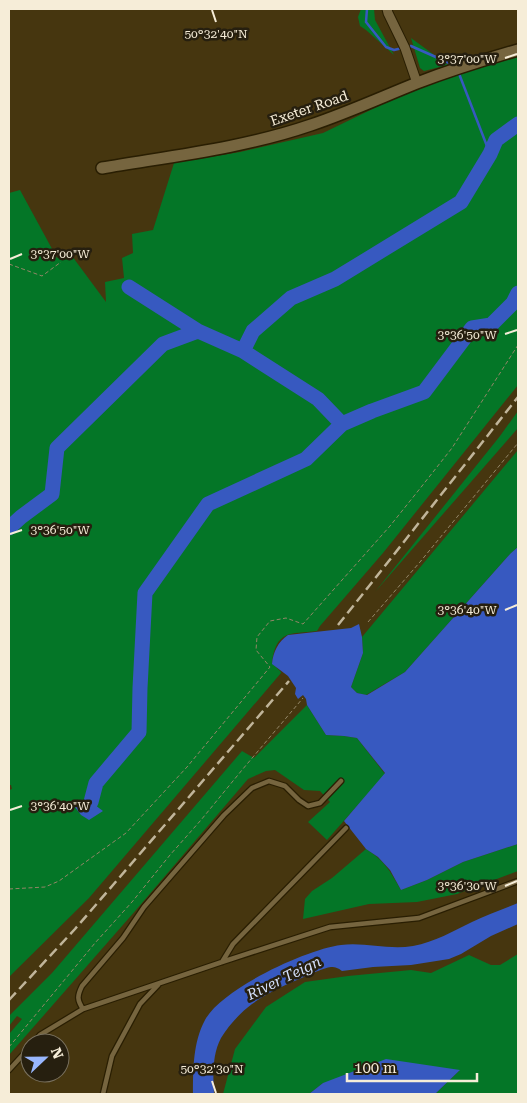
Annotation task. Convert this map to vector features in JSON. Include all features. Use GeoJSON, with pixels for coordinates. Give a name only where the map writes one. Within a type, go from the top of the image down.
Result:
{"type":"FeatureCollection","features":[{"type":"Feature","properties":{"kind":"street"},"geometry":{"type":"LineString","coordinates":[[387,9],[405,48],[418,83]]}},
{"type":"Feature","properties":{"kind":"street","name":"Exeter Road"},"geometry":{"type":"LineString","coordinates":[[102,168],[232,146],[275,136],[312,125],[472,63],[518,50]]}},
{"type":"Feature","properties":{"kind":"lane"},"geometry":{"type":"LineString","coordinates":[[83,1009],[78,1001],[78,992],[82,986],[123,938],[144,907],[224,815],[252,788],[269,781],[286,786],[298,800],[308,806],[320,803],[341,781]]}},
{"type":"Feature","properties":{"kind":"lane"},"geometry":{"type":"LineString","coordinates":[[222,962],[234,944],[346,828]]}},
{"type":"Feature","properties":{"kind":"lane"},"geometry":{"type":"LineString","coordinates":[[43,1033],[83,1009],[330,927],[419,918],[518,881]]}},
{"type":"Feature","properties":{"kind":"lane"},"geometry":{"type":"LineString","coordinates":[[103,1094],[112,1056],[140,1004],[159,984]]}},
{"type":"Feature","properties":{"kind":"lane"},"geometry":{"type":"LineString","coordinates":[[9,1070],[20,1058]]}},
{"type":"Feature","properties":{"kind":"path"},"geometry":{"type":"LineString","coordinates":[[9,264],[42,276],[61,262]]}},
{"type":"Feature","properties":{"kind":"path"},"geometry":{"type":"LineString","coordinates":[[9,889],[44,886],[60,881],[126,833],[187,767],[270,667],[256,650],[257,637],[270,621],[286,618],[303,624],[390,526],[452,448],[518,345]]}},
{"type":"Feature","properties":{"kind":"path"},"geometry":{"type":"LineString","coordinates":[[368,622],[518,443]]}},
{"type":"Feature","properties":{"kind":"path"},"geometry":{"type":"LineString","coordinates":[[9,1047],[303,698]]}},
{"type":"Feature","properties":{"kind":"green space"},"geometry":{"type":"Polygon","coordinates":[[[361,9],[374,9],[375,20],[394,55],[360,26],[358,17],[361,9]]]}},
{"type":"Feature","properties":{"kind":"green space"},"geometry":{"type":"Polygon","coordinates":[[[411,38],[448,65],[424,71],[420,68],[411,38]]]}},
{"type":"Feature","properties":{"kind":"green space"},"geometry":{"type":"Polygon","coordinates":[[[518,55],[518,385],[383,553],[317,631],[292,634],[281,639],[274,652],[272,663],[281,673],[89,898],[9,977],[9,790],[12,789],[11,785],[9,785],[9,193],[20,190],[57,258],[69,252],[106,302],[105,282],[124,278],[122,258],[133,253],[132,234],[153,230],[174,163],[240,152],[323,133],[420,86],[518,55]]]}},
{"type":"Feature","properties":{"kind":"green space"},"geometry":{"type":"Polygon","coordinates":[[[518,411],[518,428],[375,592],[500,436],[518,411]]]}},
{"type":"Feature","properties":{"kind":"green space"},"geometry":{"type":"Polygon","coordinates":[[[518,450],[518,547],[405,672],[366,695],[357,693],[351,687],[363,653],[362,637],[518,450]]]}},
{"type":"Feature","properties":{"kind":"green space"},"geometry":{"type":"Polygon","coordinates":[[[307,705],[326,735],[357,738],[385,774],[327,840],[308,822],[330,802],[320,791],[304,790],[275,770],[266,771],[248,779],[28,1033],[20,1033],[20,1042],[9,1055],[9,1034],[22,1019],[17,1016],[9,1026],[9,1016],[52,973],[242,751],[254,758],[307,705]]]}},
{"type":"Feature","properties":{"kind":"green space"},"geometry":{"type":"Polygon","coordinates":[[[518,844],[518,871],[457,894],[417,902],[369,904],[303,919],[305,899],[312,891],[332,878],[366,849],[387,867],[401,890],[427,880],[463,862],[518,844]]]}},
{"type":"Feature","properties":{"kind":"green space"},"geometry":{"type":"Polygon","coordinates":[[[518,954],[518,1094],[435,1094],[459,1071],[323,1083],[309,1094],[223,1094],[235,1049],[266,1007],[305,982],[411,970],[431,973],[469,955],[491,965],[500,965],[518,954]]]}},
{"type":"Feature","properties":{"kind":"water"},"geometry":{"type":"Polygon","coordinates":[[[518,547],[518,844],[463,862],[427,880],[401,890],[390,870],[378,857],[366,849],[344,821],[385,773],[357,738],[326,735],[307,705],[303,695],[298,699],[295,694],[296,688],[288,676],[272,664],[275,651],[281,641],[288,635],[351,628],[359,624],[363,653],[351,687],[357,693],[367,695],[405,672],[518,547]]]}},
{"type":"Feature","properties":{"kind":"water"},"geometry":{"type":"Polygon","coordinates":[[[71,802],[91,802],[103,811],[89,820],[81,815],[71,802]]]}},
{"type":"Feature","properties":{"kind":"water","name":"River Teign"},"geometry":{"type":"Polygon","coordinates":[[[518,903],[518,924],[491,936],[449,959],[411,965],[342,971],[336,967],[331,967],[292,982],[265,996],[239,1015],[221,1038],[213,1073],[214,1094],[193,1094],[196,1047],[205,1020],[214,1008],[228,996],[266,972],[308,954],[341,945],[359,944],[404,947],[421,944],[518,903]]]}},
{"type":"Feature","properties":{"kind":"water"},"geometry":{"type":"Polygon","coordinates":[[[386,1059],[460,1070],[435,1094],[309,1094],[323,1083],[386,1059]]]}},
{"type":"Feature","properties":{"kind":"waterway"},"geometry":{"type":"LineString","coordinates":[[367,9],[366,22],[386,47],[394,50],[411,46],[456,66]]}},
{"type":"Feature","properties":{"kind":"waterway"},"geometry":{"type":"LineString","coordinates":[[458,71],[490,154]]}},
{"type":"Feature","properties":{"kind":"waterway"},"geometry":{"type":"LineString","coordinates":[[342,424],[318,399],[243,351],[253,331],[291,298],[335,279],[461,202],[490,154],[496,140],[518,124]]}},
{"type":"Feature","properties":{"kind":"waterway"},"geometry":{"type":"LineString","coordinates":[[129,287],[198,331]]}},
{"type":"Feature","properties":{"kind":"waterway"},"geometry":{"type":"LineString","coordinates":[[91,802],[96,783],[139,732],[145,593],[208,504],[306,459],[342,424],[424,392],[472,328],[491,325],[513,303],[518,293]]}},
{"type":"Feature","properties":{"kind":"waterway"},"geometry":{"type":"LineString","coordinates":[[9,528],[52,494],[57,448],[163,344],[198,331],[243,351]]}},
{"type":"Feature","properties":{"kind":"railway"},"geometry":{"type":"LineString","coordinates":[[338,625],[518,397]]}},
{"type":"Feature","properties":{"kind":"railway"},"geometry":{"type":"LineString","coordinates":[[9,1000],[75,929],[289,681]]}}]}
